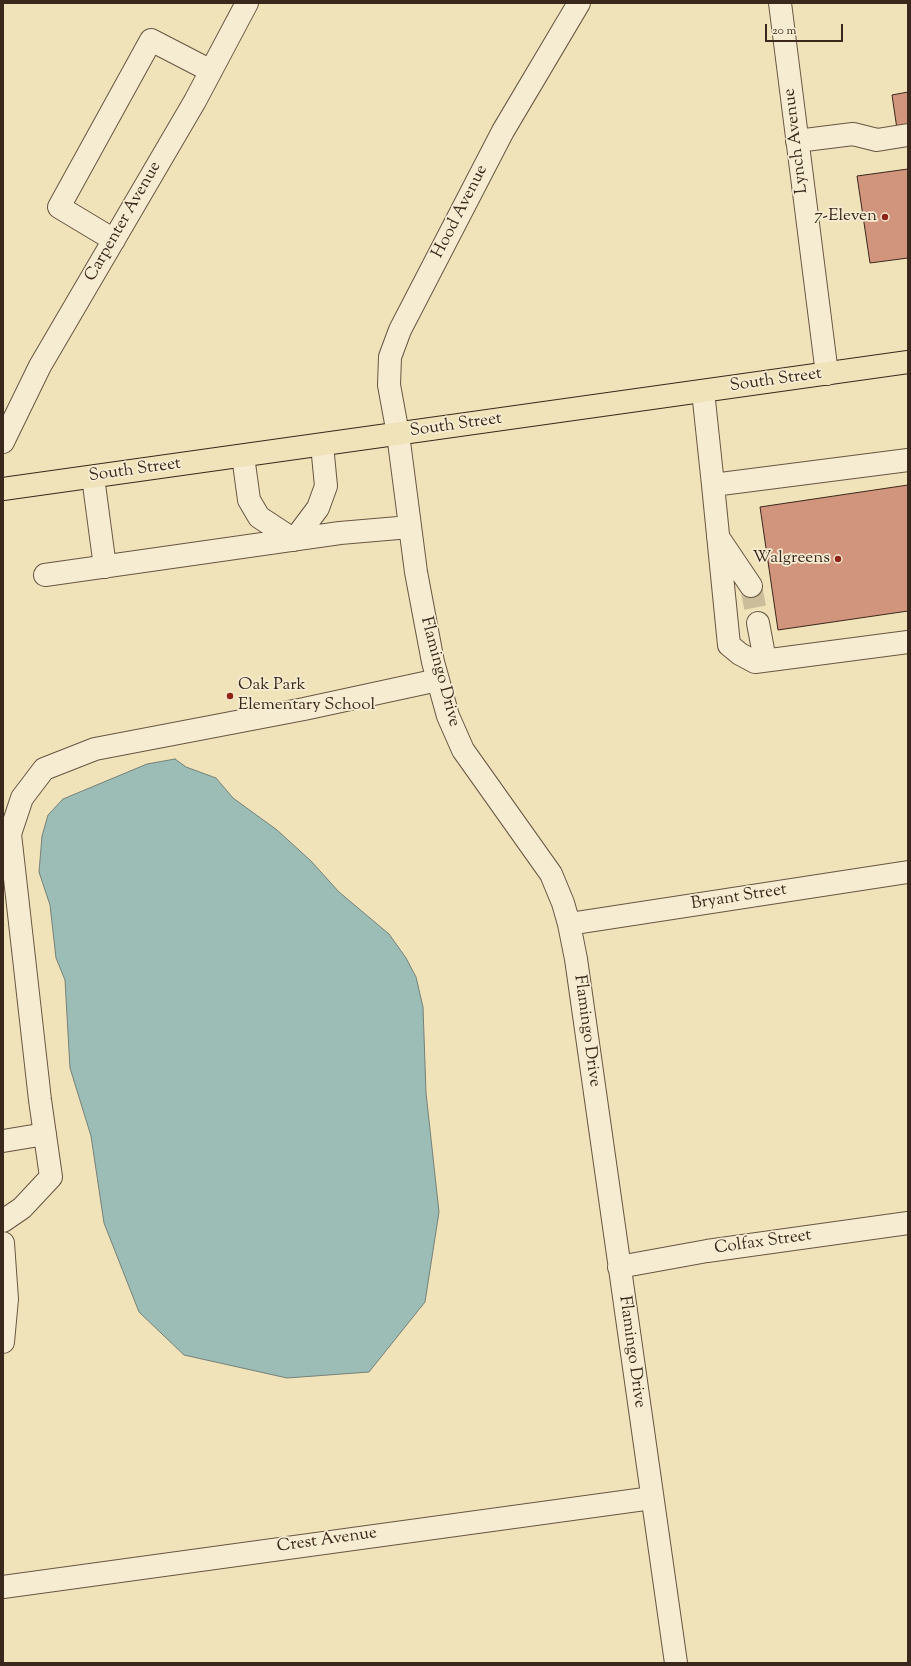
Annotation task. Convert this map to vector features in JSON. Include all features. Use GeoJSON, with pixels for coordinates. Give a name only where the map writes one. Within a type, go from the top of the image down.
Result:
{"type":"FeatureCollection","features":[{"type":"Feature","properties":{"kind":"main road","name":"South Street"},"geometry":{"type":"LineString","coordinates":[[3,489],[908,362]]}},
{"type":"Feature","properties":{"kind":"street","name":"Carpenter Avenue"},"geometry":{"type":"LineString","coordinates":[[3,442],[40,366],[211,71],[247,3]]}},
{"type":"Feature","properties":{"kind":"street","name":"Hood Avenue"},"geometry":{"type":"LineString","coordinates":[[398,434],[389,385],[390,357],[400,330],[503,131],[579,3]]}},
{"type":"Feature","properties":{"kind":"street","name":"Lynch Avenue"},"geometry":{"type":"LineString","coordinates":[[780,3],[827,374]]}},
{"type":"Feature","properties":{"kind":"street"},"geometry":{"type":"LineString","coordinates":[[114,240],[59,207],[151,40],[211,71]]}},
{"type":"Feature","properties":{"kind":"street"},"geometry":{"type":"LineString","coordinates":[[797,141],[853,134],[877,140],[908,135]]}},
{"type":"Feature","properties":{"kind":"street"},"geometry":{"type":"LineString","coordinates":[[703,391],[729,644],[740,654],[755,662],[908,642]]}},
{"type":"Feature","properties":{"kind":"street","name":"Flamingo Drive"},"geometry":{"type":"LineString","coordinates":[[398,434],[416,572],[438,680],[448,716],[463,750],[551,874],[563,903],[569,924],[576,959],[676,1663]]}},
{"type":"Feature","properties":{"kind":"street"},"geometry":{"type":"LineString","coordinates":[[294,540],[318,508],[326,486],[322,445]]}},
{"type":"Feature","properties":{"kind":"street"},"geometry":{"type":"LineString","coordinates":[[243,456],[249,500],[259,517],[294,540]]}},
{"type":"Feature","properties":{"kind":"street"},"geometry":{"type":"LineString","coordinates":[[713,485],[908,460]]}},
{"type":"Feature","properties":{"kind":"street"},"geometry":{"type":"LineString","coordinates":[[93,477],[104,567]]}},
{"type":"Feature","properties":{"kind":"street"},"geometry":{"type":"LineString","coordinates":[[45,575],[340,533],[410,527]]}},
{"type":"Feature","properties":{"kind":"street"},"geometry":{"type":"LineString","coordinates":[[717,535],[751,586]]}},
{"type":"Feature","properties":{"kind":"street"},"geometry":{"type":"LineString","coordinates":[[758,623],[765,660]]}},
{"type":"Feature","properties":{"kind":"street"},"geometry":{"type":"LineString","coordinates":[[3,1222],[22,1208],[51,1176],[6,834],[22,798],[44,769],[95,749],[304,709],[438,680]]}},
{"type":"Feature","properties":{"kind":"street","name":"Bryant Street"},"geometry":{"type":"LineString","coordinates":[[569,924],[908,872]]}},
{"type":"Feature","properties":{"kind":"street"},"geometry":{"type":"LineString","coordinates":[[3,1141],[45,1134]]}},
{"type":"Feature","properties":{"kind":"street","name":"Colfax Street"},"geometry":{"type":"LineString","coordinates":[[619,1267],[707,1251],[908,1223]]}},
{"type":"Feature","properties":{"kind":"street"},"geometry":{"type":"LineString","coordinates":[[3,1243],[7,1299],[3,1342]]}},
{"type":"Feature","properties":{"kind":"street","name":"Crest Avenue"},"geometry":{"type":"LineString","coordinates":[[3,1587],[652,1498]]}},
{"type":"Feature","properties":{"kind":"water"},"geometry":{"type":"Polygon","coordinates":[[[175,759],[186,767],[216,778],[233,798],[277,830],[311,861],[339,892],[389,934],[406,958],[416,977],[423,1007],[426,1093],[439,1212],[425,1302],[369,1372],[287,1378],[184,1355],[139,1312],[104,1223],[91,1136],[70,1068],[65,980],[56,958],[50,905],[39,872],[42,836],[48,815],[63,799],[147,764],[175,759]]]}},
{"type":"Feature","properties":{"kind":"building"},"geometry":{"type":"Polygon","coordinates":[[[908,92],[908,128],[897,129],[892,95],[908,92]]]}},
{"type":"Feature","properties":{"kind":"building","name":"7-Eleven"},"geometry":{"type":"Polygon","coordinates":[[[908,169],[908,258],[870,263],[857,176],[908,169]]]}},
{"type":"Feature","properties":{"kind":"building","name":"Walgreens"},"geometry":{"type":"Polygon","coordinates":[[[908,485],[908,611],[778,630],[760,507],[908,485]]]}},
{"type":"Feature","properties":{"kind":"tunnel"},"geometry":{"type":"LineString","coordinates":[[751,586],[758,623]]}},
{"type":"Feature","properties":{"kind":"place","name":"7-Eleven"},"geometry":{"type":"Point","coordinates":[885,217]}},
{"type":"Feature","properties":{"kind":"place","name":"Walgreens"},"geometry":{"type":"Point","coordinates":[838,559]}},
{"type":"Feature","properties":{"kind":"place","name":"Oak Park Elementary School"},"geometry":{"type":"Point","coordinates":[230,696]}}]}
